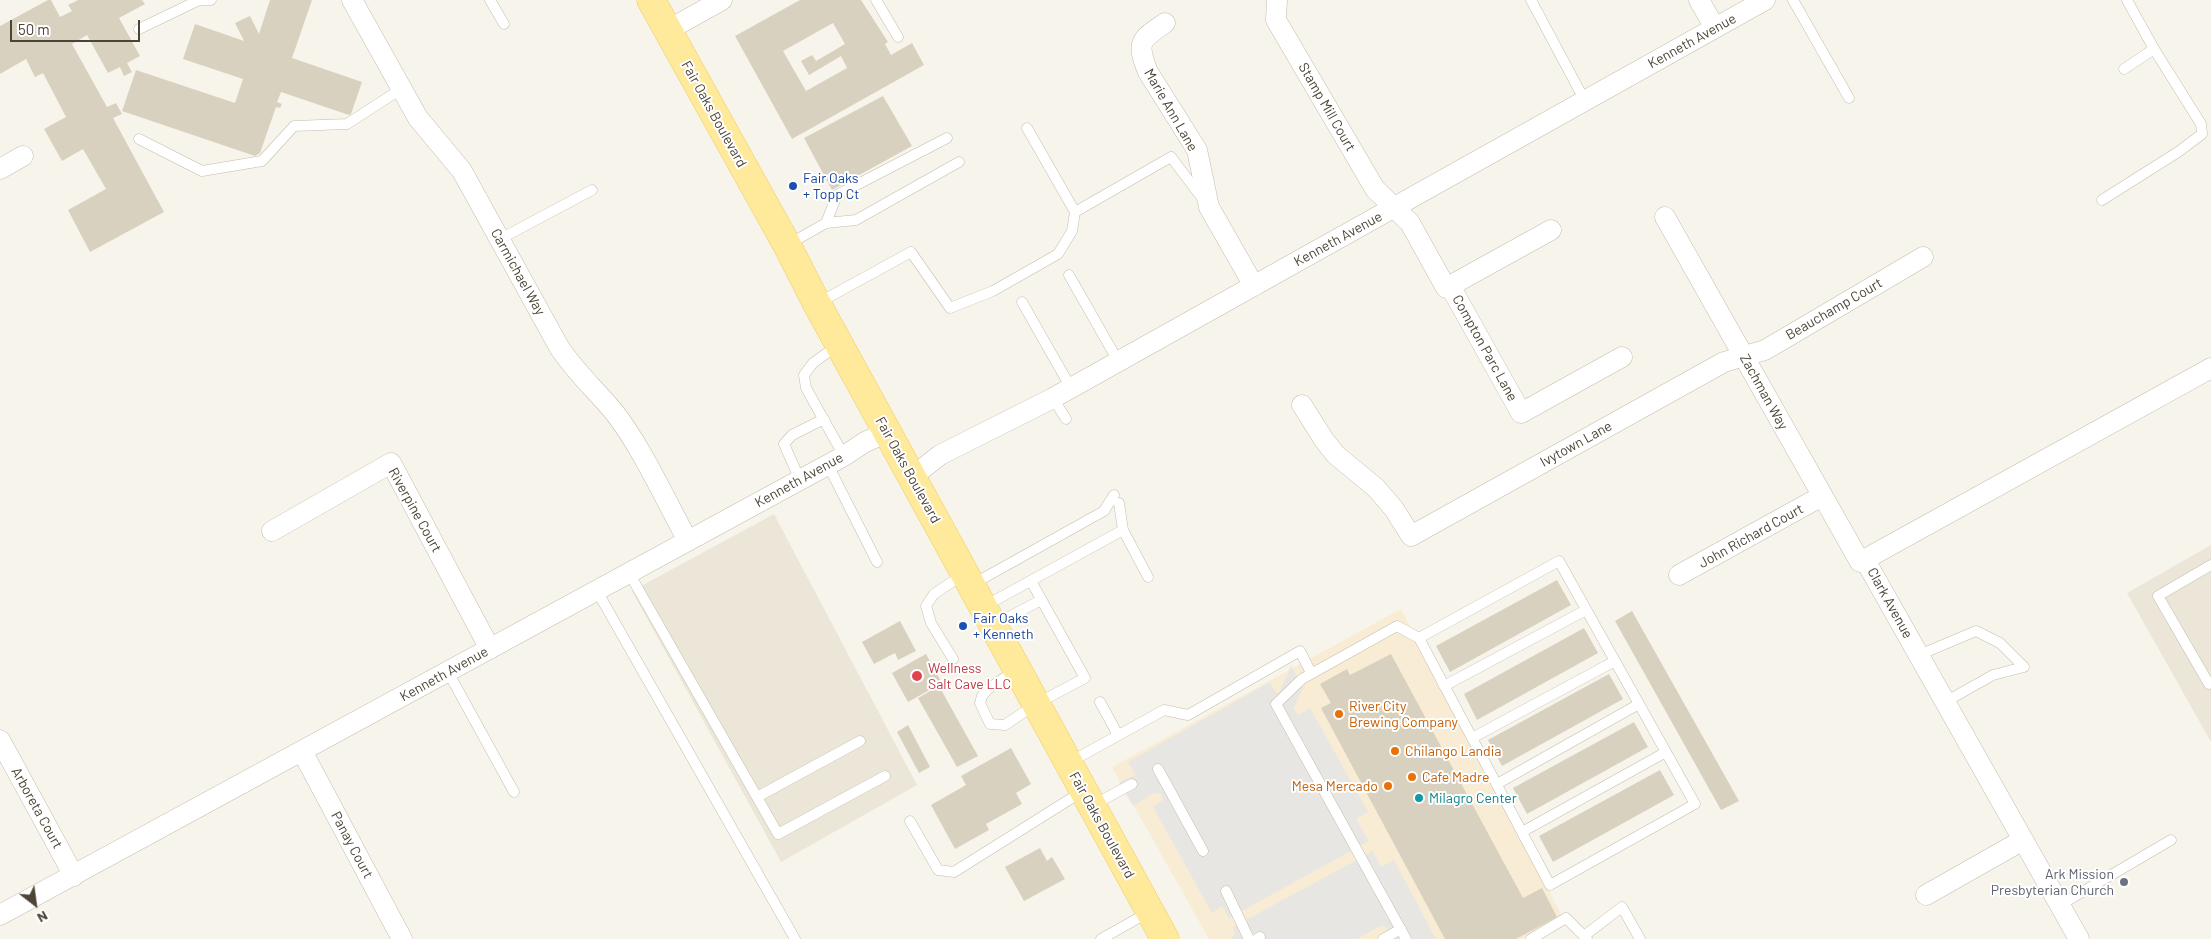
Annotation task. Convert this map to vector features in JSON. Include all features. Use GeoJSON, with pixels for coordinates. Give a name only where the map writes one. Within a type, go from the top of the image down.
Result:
{"type":"FeatureCollection","features":[{"type":"Feature","properties":{"kind":"main road","name":"Fair Oaks Boulevard"},"geometry":{"type":"LineString","coordinates":[[651,0],[788,245],[817,304],[1165,939]]}},
{"type":"Feature","properties":{"kind":"street","name":"Carmichael Way"},"geometry":{"type":"LineString","coordinates":[[352,0],[418,118],[462,171],[559,348],[575,370],[614,412],[688,541]]}},
{"type":"Feature","properties":{"kind":"street"},"geometry":{"type":"LineString","coordinates":[[668,30],[722,0]]}},
{"type":"Feature","properties":{"kind":"street","name":"Stamp Mill Court"},"geometry":{"type":"LineString","coordinates":[[1276,0],[1276,20],[1375,189],[1394,208]]}},
{"type":"Feature","properties":{"kind":"street"},"geometry":{"type":"LineString","coordinates":[[1699,0],[1715,28]]}},
{"type":"Feature","properties":{"kind":"street","name":"Kenneth Avenue"},"geometry":{"type":"LineString","coordinates":[[912,477],[940,455],[1053,398],[1765,0]]}},
{"type":"Feature","properties":{"kind":"street","name":"Marie Ann Lane"},"geometry":{"type":"LineString","coordinates":[[1165,23],[1144,37],[1141,46],[1143,60],[1148,72],[1197,150],[1209,207],[1254,286]]}},
{"type":"Feature","properties":{"kind":"street"},"geometry":{"type":"LineString","coordinates":[[0,169],[23,156]]}},
{"type":"Feature","properties":{"kind":"street","name":"Compton Parc Lane"},"geometry":{"type":"LineString","coordinates":[[1394,208],[1410,222],[1446,288],[1551,230]]}},
{"type":"Feature","properties":{"kind":"street","name":"Zachman Way"},"geometry":{"type":"LineString","coordinates":[[1665,217],[1860,562],[1865,560]]}},
{"type":"Feature","properties":{"kind":"street","name":"Beauchamp Court"},"geometry":{"type":"LineString","coordinates":[[1744,356],[1765,350],[1923,257]]}},
{"type":"Feature","properties":{"kind":"street","name":"Compton Parc Lane"},"geometry":{"type":"LineString","coordinates":[[1450,286],[1521,413],[1622,357]]}},
{"type":"Feature","properties":{"kind":"street","name":"Ivytown Lane"},"geometry":{"type":"LineString","coordinates":[[1302,405],[1336,455],[1376,488],[1394,509],[1411,536],[1724,362],[1744,356]]}},
{"type":"Feature","properties":{"kind":"street","name":"Clark Avenue"},"geometry":{"type":"LineString","coordinates":[[2079,939],[1865,560],[2211,368]]}},
{"type":"Feature","properties":{"kind":"street","name":"Kenneth Avenue"},"geometry":{"type":"LineString","coordinates":[[0,916],[800,480],[865,442],[888,432]]}},
{"type":"Feature","properties":{"kind":"street","name":"Riverpine Court"},"geometry":{"type":"LineString","coordinates":[[272,531],[391,463],[490,649]]}},
{"type":"Feature","properties":{"kind":"street","name":"John Richard Court"},"geometry":{"type":"LineString","coordinates":[[1679,575],[1822,496]]}},
{"type":"Feature","properties":{"kind":"street","name":"Arboreta Court"},"geometry":{"type":"LineString","coordinates":[[0,740],[74,876]]}},
{"type":"Feature","properties":{"kind":"street","name":"Panay Court"},"geometry":{"type":"LineString","coordinates":[[302,751],[402,939]]}},
{"type":"Feature","properties":{"kind":"street"},"geometry":{"type":"LineString","coordinates":[[1926,895],[2023,840]]}},
{"type":"Feature","properties":{"kind":"lane"},"geometry":{"type":"LineString","coordinates":[[139,29],[197,1],[211,0]]}},
{"type":"Feature","properties":{"kind":"lane"},"geometry":{"type":"LineString","coordinates":[[490,0],[504,24]]}},
{"type":"Feature","properties":{"kind":"lane"},"geometry":{"type":"LineString","coordinates":[[876,0],[898,37]]}},
{"type":"Feature","properties":{"kind":"lane"},"geometry":{"type":"LineString","coordinates":[[1531,0],[1585,101]]}},
{"type":"Feature","properties":{"kind":"lane"},"geometry":{"type":"LineString","coordinates":[[1793,0],[1849,98]]}},
{"type":"Feature","properties":{"kind":"lane"},"geometry":{"type":"LineString","coordinates":[[2102,200],[2178,152],[2202,134],[2201,124],[2154,49],[2127,0]]}},
{"type":"Feature","properties":{"kind":"lane"},"geometry":{"type":"LineString","coordinates":[[2124,69],[2154,49]]}},
{"type":"Feature","properties":{"kind":"lane"},"geometry":{"type":"LineString","coordinates":[[139,139],[202,172],[262,161],[294,126],[347,124],[401,89]]}},
{"type":"Feature","properties":{"kind":"lane"},"geometry":{"type":"LineString","coordinates":[[817,304],[911,252],[950,308],[993,291],[1058,254],[1072,231],[1075,212],[1027,128]]}},
{"type":"Feature","properties":{"kind":"lane"},"geometry":{"type":"LineString","coordinates":[[826,223],[837,195],[947,138]]}},
{"type":"Feature","properties":{"kind":"lane"},"geometry":{"type":"LineString","coordinates":[[1075,212],[1171,157],[1209,207]]}},
{"type":"Feature","properties":{"kind":"lane"},"geometry":{"type":"LineString","coordinates":[[788,245],[826,223],[856,220],[959,162]]}},
{"type":"Feature","properties":{"kind":"lane"},"geometry":{"type":"LineString","coordinates":[[500,239],[592,190]]}},
{"type":"Feature","properties":{"kind":"lane"},"geometry":{"type":"LineString","coordinates":[[1069,275],[1118,362]]}},
{"type":"Feature","properties":{"kind":"lane"},"geometry":{"type":"LineString","coordinates":[[1022,302],[1071,388]]}},
{"type":"Feature","properties":{"kind":"lane"},"geometry":{"type":"LineString","coordinates":[[839,344],[813,363],[804,376],[806,388],[824,419],[836,460],[878,562]]}},
{"type":"Feature","properties":{"kind":"lane"},"geometry":{"type":"LineString","coordinates":[[1053,398],[1066,418]]}},
{"type":"Feature","properties":{"kind":"lane"},"geometry":{"type":"LineString","coordinates":[[800,480],[784,444],[792,435],[824,419]]}},
{"type":"Feature","properties":{"kind":"lane"},"geometry":{"type":"LineString","coordinates":[[978,598],[1104,511],[1116,499],[1122,530],[1148,577]]}},
{"type":"Feature","properties":{"kind":"lane"},"geometry":{"type":"LineString","coordinates":[[978,598],[1031,581],[1122,530]]}},
{"type":"Feature","properties":{"kind":"lane"},"geometry":{"type":"LineString","coordinates":[[1406,939],[1276,704],[1302,679],[1396,626],[1419,638],[1550,885],[1695,804],[1559,561],[1419,638]]}},
{"type":"Feature","properties":{"kind":"lane"},"geometry":{"type":"LineString","coordinates":[[2211,565],[2158,596],[2209,684],[2211,683]]}},
{"type":"Feature","properties":{"kind":"lane"},"geometry":{"type":"LineString","coordinates":[[629,573],[778,834],[885,776]]}},
{"type":"Feature","properties":{"kind":"lane"},"geometry":{"type":"LineString","coordinates":[[1017,669],[982,696],[980,703],[983,713],[990,724],[1005,724],[1036,704],[1085,678],[1031,581]]}},
{"type":"Feature","properties":{"kind":"lane"},"geometry":{"type":"LineString","coordinates":[[596,591],[795,939]]}},
{"type":"Feature","properties":{"kind":"lane"},"geometry":{"type":"LineString","coordinates":[[953,659],[931,623],[926,606],[934,594],[978,598],[1041,600]]}},
{"type":"Feature","properties":{"kind":"lane"},"geometry":{"type":"LineString","coordinates":[[1444,686],[1586,610]]}},
{"type":"Feature","properties":{"kind":"lane"},"geometry":{"type":"LineString","coordinates":[[1918,655],[1976,631],[2000,643],[2024,667],[1993,675],[1945,702]]}},
{"type":"Feature","properties":{"kind":"lane"},"geometry":{"type":"LineString","coordinates":[[1068,762],[1164,710],[1188,715],[1300,650],[1311,674]]}},
{"type":"Feature","properties":{"kind":"lane"},"geometry":{"type":"LineString","coordinates":[[1472,738],[1615,661]]}},
{"type":"Feature","properties":{"kind":"lane"},"geometry":{"type":"LineString","coordinates":[[448,672],[514,792]]}},
{"type":"Feature","properties":{"kind":"lane"},"geometry":{"type":"LineString","coordinates":[[1100,702],[1118,736]]}},
{"type":"Feature","properties":{"kind":"lane"},"geometry":{"type":"LineString","coordinates":[[1497,784],[1639,704]]}},
{"type":"Feature","properties":{"kind":"lane"},"geometry":{"type":"LineString","coordinates":[[757,797],[860,741]]}},
{"type":"Feature","properties":{"kind":"lane"},"geometry":{"type":"LineString","coordinates":[[1522,832],[1666,752]]}},
{"type":"Feature","properties":{"kind":"lane"},"geometry":{"type":"LineString","coordinates":[[1158,769],[1203,850]]}},
{"type":"Feature","properties":{"kind":"lane"},"geometry":{"type":"LineString","coordinates":[[910,821],[938,870],[954,872],[1088,798],[1132,784]]}},
{"type":"Feature","properties":{"kind":"lane"},"geometry":{"type":"LineString","coordinates":[[2060,905],[2171,840]]}},
{"type":"Feature","properties":{"kind":"lane"},"geometry":{"type":"LineString","coordinates":[[1226,891],[1249,939]]}},
{"type":"Feature","properties":{"kind":"lane"},"geometry":{"type":"LineString","coordinates":[[1532,939],[1566,918],[1586,937],[1622,907],[1640,939]]}},
{"type":"Feature","properties":{"kind":"lane"},"geometry":{"type":"LineString","coordinates":[[1100,939],[1150,912]]}},
{"type":"Feature","properties":{"kind":"lane"},"geometry":{"type":"LineString","coordinates":[[1383,939],[1401,929]]}},
{"type":"Feature","properties":{"kind":"shaded area"},"geometry":{"type":"Polygon","coordinates":[[[774,514],[917,785],[781,862],[632,591],[774,514]]]}},
{"type":"Feature","properties":{"kind":"shaded area"},"geometry":{"type":"Polygon","coordinates":[[[2211,545],[2211,742],[2127,593],[2211,545]]]}},
{"type":"Feature","properties":{"kind":"shaded area"},"geometry":{"type":"Polygon","coordinates":[[[1401,609],[1562,916],[1522,939],[1209,939],[1112,767],[1401,609]]]}},
{"type":"Feature","properties":{"kind":"shaded area"},"geometry":{"type":"Polygon","coordinates":[[[1291,666],[1303,688],[1294,708],[1298,715],[1310,708],[1368,812],[1356,819],[1369,841],[1229,918],[1222,906],[1212,913],[1153,807],[1163,800],[1161,794],[1154,793],[1133,806],[1119,782],[1136,775],[1128,762],[1270,682],[1276,693],[1279,693],[1291,666]]]}},
{"type":"Feature","properties":{"kind":"shaded area"},"geometry":{"type":"Polygon","coordinates":[[[1373,851],[1381,867],[1394,860],[1436,939],[1396,939],[1390,930],[1382,925],[1357,939],[1231,939],[1235,934],[1233,927],[1373,851]]]}},
{"type":"Feature","properties":{"kind":"building"},"geometry":{"type":"Polygon","coordinates":[[[51,0],[60,17],[72,11],[68,5],[78,0],[142,0],[145,4],[119,18],[140,56],[127,63],[132,72],[124,76],[120,67],[108,73],[87,35],[72,44],[107,107],[116,103],[122,114],[113,118],[164,212],[90,252],[68,210],[106,189],[83,149],[62,161],[44,129],[66,117],[43,73],[35,77],[26,59],[0,74],[0,26],[51,0]]]}},
{"type":"Feature","properties":{"kind":"building"},"geometry":{"type":"Polygon","coordinates":[[[270,0],[312,0],[292,58],[362,82],[351,114],[349,115],[281,92],[277,102],[282,104],[280,108],[276,107],[260,153],[255,156],[122,111],[136,70],[235,103],[243,79],[183,59],[195,24],[244,41],[235,23],[250,16],[259,34],[270,0]]]}},
{"type":"Feature","properties":{"kind":"building"},"geometry":{"type":"Polygon","coordinates":[[[800,0],[861,0],[888,42],[885,44],[891,55],[912,43],[924,65],[792,139],[735,36],[800,0]],[[833,23],[783,51],[806,91],[847,68],[841,56],[809,75],[801,61],[812,55],[816,61],[845,44],[833,23]]]}},
{"type":"Feature","properties":{"kind":"building"},"geometry":{"type":"Polygon","coordinates":[[[883,96],[912,146],[832,190],[804,138],[883,96]]]}},
{"type":"Feature","properties":{"kind":"building"},"geometry":{"type":"Polygon","coordinates":[[[1557,580],[1571,605],[1450,672],[1436,646],[1557,580]]]}},
{"type":"Feature","properties":{"kind":"building"},"geometry":{"type":"Polygon","coordinates":[[[1632,611],[1739,801],[1721,810],[1615,621],[1632,611]]]}},
{"type":"Feature","properties":{"kind":"building"},"geometry":{"type":"Polygon","coordinates":[[[900,621],[916,651],[898,660],[895,653],[874,664],[862,642],[900,621]]]}},
{"type":"Feature","properties":{"kind":"building"},"geometry":{"type":"Polygon","coordinates":[[[1584,628],[1598,653],[1477,720],[1464,694],[1584,628]]]}},
{"type":"Feature","properties":{"kind":"building"},"geometry":{"type":"Polygon","coordinates":[[[926,654],[942,683],[908,702],[892,673],[926,654]]]}},
{"type":"Feature","properties":{"kind":"building","name":"Milagro Center"},"geometry":{"type":"Polygon","coordinates":[[[1391,654],[1523,898],[1542,888],[1557,917],[1516,939],[1445,939],[1321,708],[1331,703],[1320,684],[1347,669],[1350,675],[1391,654]]]}},
{"type":"Feature","properties":{"kind":"building"},"geometry":{"type":"Polygon","coordinates":[[[1609,674],[1623,699],[1502,766],[1488,740],[1609,674]]]}},
{"type":"Feature","properties":{"kind":"building"},"geometry":{"type":"Polygon","coordinates":[[[939,686],[978,756],[957,767],[918,698],[939,686]]]}},
{"type":"Feature","properties":{"kind":"building"},"geometry":{"type":"Polygon","coordinates":[[[1634,722],[1648,747],[1527,814],[1513,788],[1634,722]]]}},
{"type":"Feature","properties":{"kind":"building"},"geometry":{"type":"Polygon","coordinates":[[[908,725],[930,767],[919,773],[897,732],[908,725]]]}},
{"type":"Feature","properties":{"kind":"building"},"geometry":{"type":"Polygon","coordinates":[[[1011,748],[1031,784],[1016,793],[1022,804],[986,824],[989,830],[955,849],[931,805],[966,785],[961,776],[1011,748]]]}},
{"type":"Feature","properties":{"kind":"building"},"geometry":{"type":"Polygon","coordinates":[[[1660,770],[1674,795],[1553,862],[1539,836],[1660,770]]]}},
{"type":"Feature","properties":{"kind":"building"},"geometry":{"type":"Polygon","coordinates":[[[1040,848],[1047,861],[1052,857],[1065,879],[1024,901],[1005,867],[1040,848]]]}},
{"type":"Feature","properties":{"kind":"place","name":"Fair Oaks + Topp Ct"},"geometry":{"type":"Point","coordinates":[793,186]}},
{"type":"Feature","properties":{"kind":"place","name":"Fair Oaks + Kenneth"},"geometry":{"type":"Point","coordinates":[963,626]}},
{"type":"Feature","properties":{"kind":"place","name":"Wellness Salt Cave LLC"},"geometry":{"type":"Point","coordinates":[917,676]}},
{"type":"Feature","properties":{"kind":"place","name":"River City Brewing Company"},"geometry":{"type":"Point","coordinates":[1339,714]}},
{"type":"Feature","properties":{"kind":"place","name":"Chilango Landia"},"geometry":{"type":"Point","coordinates":[1395,751]}},
{"type":"Feature","properties":{"kind":"place","name":"Cafe Madre"},"geometry":{"type":"Point","coordinates":[1412,777]}},
{"type":"Feature","properties":{"kind":"place","name":"Mesa Mercado"},"geometry":{"type":"Point","coordinates":[1388,786]}},
{"type":"Feature","properties":{"kind":"place","name":"Milagro Center"},"geometry":{"type":"Point","coordinates":[1419,798]}},
{"type":"Feature","properties":{"kind":"place","name":"Ark Mission Presbyterian Church"},"geometry":{"type":"Point","coordinates":[2124,882]}}]}
